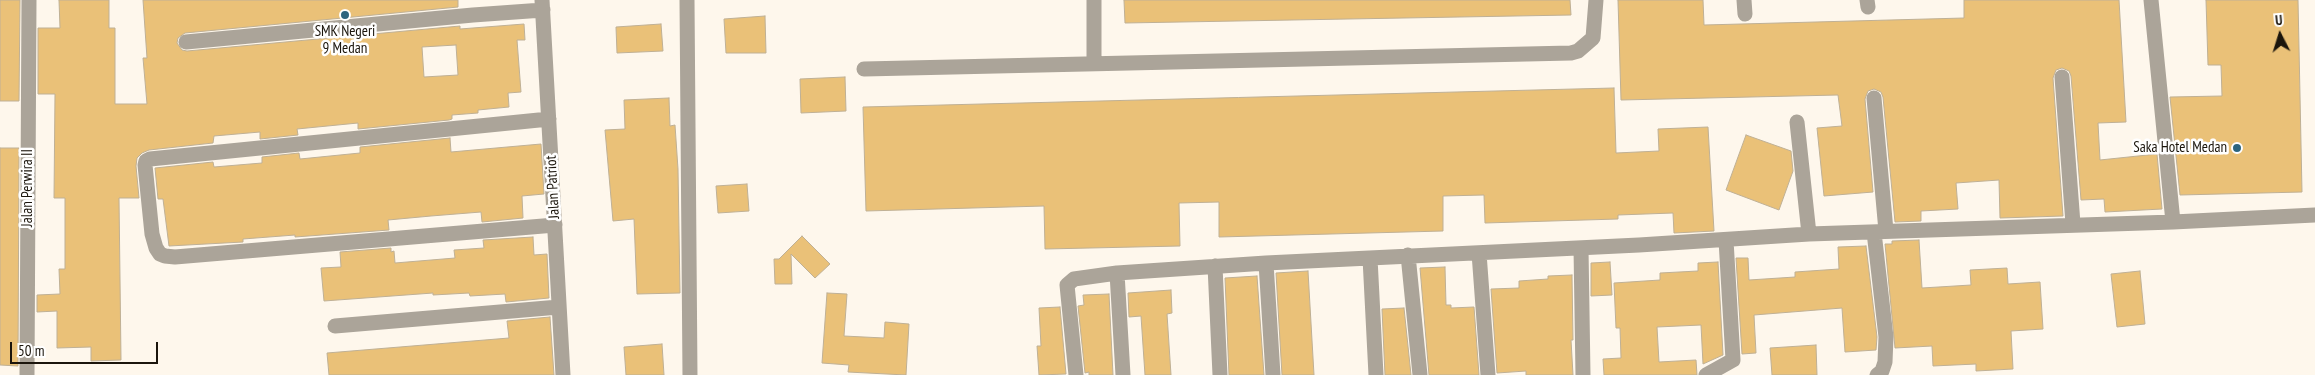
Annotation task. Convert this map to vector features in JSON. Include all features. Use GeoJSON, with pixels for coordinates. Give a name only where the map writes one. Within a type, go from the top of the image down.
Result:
{"type":"FeatureCollection","features":[{"type":"Feature","properties":{"kind":"street","name":"Jalan Perwira II"},"geometry":{"type":"LineString","coordinates":[[27,375],[29,0]]}},
{"type":"Feature","properties":{"kind":"street"},"geometry":{"type":"LineString","coordinates":[[686,0],[690,375]]}},
{"type":"Feature","properties":{"kind":"street"},"geometry":{"type":"LineString","coordinates":[[1094,0],[1094,63]]}},
{"type":"Feature","properties":{"kind":"street"},"geometry":{"type":"LineString","coordinates":[[864,68],[1571,53],[1578,51],[1593,38],[1596,0]]}},
{"type":"Feature","properties":{"kind":"street"},"geometry":{"type":"LineString","coordinates":[[2151,0],[2173,222]]}},
{"type":"Feature","properties":{"kind":"street"},"geometry":{"type":"LineString","coordinates":[[186,42],[472,7],[542,5]]}},
{"type":"Feature","properties":{"kind":"street","name":"Jalan Patriot"},"geometry":{"type":"LineString","coordinates":[[542,5],[563,375]]}},
{"type":"Feature","properties":{"kind":"street"},"geometry":{"type":"LineString","coordinates":[[2062,77],[2073,224]]}},
{"type":"Feature","properties":{"kind":"street"},"geometry":{"type":"LineString","coordinates":[[1874,98],[1886,337],[1885,362],[1882,370],[1877,375]]}},
{"type":"Feature","properties":{"kind":"street"},"geometry":{"type":"LineString","coordinates":[[549,120],[150,158],[146,160],[145,165],[152,234],[156,248],[160,254],[165,256],[175,257],[555,225]]}},
{"type":"Feature","properties":{"kind":"street"},"geometry":{"type":"LineString","coordinates":[[1797,122],[1809,234]]}},
{"type":"Feature","properties":{"kind":"street"},"geometry":{"type":"LineString","coordinates":[[1076,375],[1067,285],[1074,279],[1117,273],[1266,263],[1581,248],[1809,234],[2173,222],[2315,215]]}},
{"type":"Feature","properties":{"kind":"street"},"geometry":{"type":"LineString","coordinates":[[1706,375],[1734,360],[1726,240]]}},
{"type":"Feature","properties":{"kind":"street"},"geometry":{"type":"LineString","coordinates":[[1581,248],[1584,375]]}},
{"type":"Feature","properties":{"kind":"street"},"geometry":{"type":"LineString","coordinates":[[1479,253],[1488,375]]}},
{"type":"Feature","properties":{"kind":"street"},"geometry":{"type":"LineString","coordinates":[[1408,256],[1420,375]]}},
{"type":"Feature","properties":{"kind":"street"},"geometry":{"type":"LineString","coordinates":[[1370,258],[1376,375]]}},
{"type":"Feature","properties":{"kind":"street"},"geometry":{"type":"LineString","coordinates":[[1266,263],[1273,375]]}},
{"type":"Feature","properties":{"kind":"street"},"geometry":{"type":"LineString","coordinates":[[1215,266],[1220,375]]}},
{"type":"Feature","properties":{"kind":"street"},"geometry":{"type":"LineString","coordinates":[[1117,273],[1123,375]]}},
{"type":"Feature","properties":{"kind":"street"},"geometry":{"type":"LineString","coordinates":[[335,326],[559,307]]}},
{"type":"Feature","properties":{"kind":"building"},"geometry":{"type":"Polygon","coordinates":[[[0,0],[20,0],[19,101],[0,101],[0,0]]]}},
{"type":"Feature","properties":{"kind":"building"},"geometry":{"type":"Polygon","coordinates":[[[59,0],[109,0],[109,28],[115,28],[115,104],[147,104],[143,58],[147,58],[143,0],[458,0],[458,7],[185,33],[178,38],[177,43],[182,50],[187,51],[460,26],[460,29],[524,24],[525,40],[517,40],[521,92],[508,93],[509,107],[478,110],[478,113],[452,115],[452,119],[449,120],[358,129],[358,123],[297,129],[298,135],[260,139],[260,132],[214,136],[213,143],[149,150],[142,153],[137,158],[136,166],[139,198],[119,198],[121,360],[91,361],[91,347],[57,348],[57,311],[37,312],[37,295],[60,294],[59,269],[65,269],[65,198],[54,198],[55,94],[38,94],[38,28],[60,28],[59,0]],[[456,45],[422,47],[424,77],[458,75],[456,45]]]}},
{"type":"Feature","properties":{"kind":"building"},"geometry":{"type":"Polygon","coordinates":[[[1124,0],[1570,0],[1571,15],[1125,23],[1124,0]]]}},
{"type":"Feature","properties":{"kind":"building"},"geometry":{"type":"Polygon","coordinates":[[[1618,0],[1703,0],[1704,25],[1964,18],[1964,0],[2119,0],[2126,122],[2098,123],[2100,160],[2157,154],[2162,209],[2105,212],[2104,199],[2081,200],[2071,76],[2069,71],[2062,68],[2056,70],[2053,78],[2063,216],[2000,218],[1999,180],[1956,183],[1958,209],[1921,211],[1921,221],[1895,222],[1883,97],[1881,92],[1874,89],[1868,91],[1865,99],[1873,192],[1824,196],[1817,128],[1842,126],[1838,95],[1621,100],[1618,0]]]}},
{"type":"Feature","properties":{"kind":"building"},"geometry":{"type":"Polygon","coordinates":[[[2206,0],[2298,0],[2302,192],[2180,195],[2170,97],[2222,96],[2221,65],[2208,65],[2206,0]]]}},
{"type":"Feature","properties":{"kind":"building"},"geometry":{"type":"Polygon","coordinates":[[[765,16],[766,53],[726,53],[724,19],[765,16]]]}},
{"type":"Feature","properties":{"kind":"building"},"geometry":{"type":"Polygon","coordinates":[[[661,24],[663,51],[617,53],[616,27],[661,24]]]}},
{"type":"Feature","properties":{"kind":"building"},"geometry":{"type":"Polygon","coordinates":[[[845,77],[846,111],[801,113],[800,79],[845,77]]]}},
{"type":"Feature","properties":{"kind":"building"},"geometry":{"type":"Polygon","coordinates":[[[1614,88],[1616,153],[1659,151],[1658,129],[1708,127],[1714,231],[1674,233],[1673,213],[1618,215],[1618,219],[1485,223],[1484,195],[1443,196],[1443,231],[1219,237],[1219,202],[1179,203],[1180,246],[1045,249],[1044,206],[866,211],[863,107],[1614,88]]]}},
{"type":"Feature","properties":{"kind":"building"},"geometry":{"type":"Polygon","coordinates":[[[669,98],[670,126],[675,125],[678,169],[680,293],[637,294],[634,219],[613,221],[605,130],[625,129],[624,100],[669,98]]]}},
{"type":"Feature","properties":{"kind":"building"},"geometry":{"type":"Polygon","coordinates":[[[1746,135],[1791,151],[1793,171],[1779,210],[1726,190],[1746,135]]]}},
{"type":"Feature","properties":{"kind":"building"},"geometry":{"type":"Polygon","coordinates":[[[450,138],[451,152],[541,144],[544,194],[522,196],[523,218],[482,222],[481,212],[388,220],[389,230],[295,237],[295,235],[243,239],[243,242],[169,246],[163,199],[158,199],[155,168],[213,162],[214,167],[262,163],[262,157],[299,153],[300,159],[360,153],[360,147],[450,138]]]}},
{"type":"Feature","properties":{"kind":"building"},"geometry":{"type":"Polygon","coordinates":[[[0,148],[19,148],[18,366],[0,365],[0,148]]]}},
{"type":"Feature","properties":{"kind":"building"},"geometry":{"type":"Polygon","coordinates":[[[747,184],[749,211],[718,213],[716,186],[747,184]]]}},
{"type":"Feature","properties":{"kind":"building"},"geometry":{"type":"Polygon","coordinates":[[[802,236],[830,264],[815,278],[791,254],[792,284],[775,284],[774,259],[779,259],[802,236]]]}},
{"type":"Feature","properties":{"kind":"building"},"geometry":{"type":"Polygon","coordinates":[[[533,237],[534,255],[547,254],[549,298],[506,302],[505,294],[470,296],[469,293],[433,295],[433,293],[324,301],[321,268],[341,267],[340,252],[391,248],[391,252],[394,251],[395,263],[455,258],[454,250],[484,248],[483,240],[533,237]]]}},
{"type":"Feature","properties":{"kind":"building"},"geometry":{"type":"Polygon","coordinates":[[[1919,240],[1922,288],[1971,285],[1970,270],[2007,268],[2008,284],[2040,282],[2043,329],[2011,331],[2013,369],[1976,371],[1976,364],[1933,366],[1932,346],[1895,348],[1885,244],[1892,244],[1892,241],[1919,240]]]}},
{"type":"Feature","properties":{"kind":"building"},"geometry":{"type":"Polygon","coordinates":[[[1866,246],[1877,337],[1876,350],[1845,352],[1842,308],[1754,315],[1756,353],[1742,354],[1736,258],[1748,258],[1749,280],[1795,277],[1795,272],[1839,269],[1838,247],[1866,246]]]}},
{"type":"Feature","properties":{"kind":"building"},"geometry":{"type":"Polygon","coordinates":[[[1610,262],[1612,295],[1591,296],[1591,263],[1610,262]]]}},
{"type":"Feature","properties":{"kind":"building"},"geometry":{"type":"Polygon","coordinates":[[[1718,262],[1723,355],[1703,364],[1701,325],[1657,327],[1659,362],[1696,360],[1697,375],[1604,375],[1603,359],[1621,358],[1620,328],[1616,328],[1614,283],[1660,280],[1660,273],[1698,271],[1698,263],[1718,262]]]}},
{"type":"Feature","properties":{"kind":"building"},"geometry":{"type":"Polygon","coordinates":[[[1445,267],[1446,305],[1451,305],[1451,308],[1474,307],[1479,375],[1429,375],[1420,268],[1445,267]]]}},
{"type":"Feature","properties":{"kind":"building"},"geometry":{"type":"Polygon","coordinates":[[[1308,271],[1314,375],[1282,375],[1276,273],[1308,271]]]}},
{"type":"Feature","properties":{"kind":"building"},"geometry":{"type":"Polygon","coordinates":[[[2140,271],[2145,324],[2117,327],[2111,274],[2140,271]]]}},
{"type":"Feature","properties":{"kind":"building"},"geometry":{"type":"Polygon","coordinates":[[[1572,275],[1573,340],[1571,340],[1573,375],[1526,375],[1526,371],[1497,373],[1491,289],[1519,288],[1519,281],[1548,279],[1548,276],[1572,275]]]}},
{"type":"Feature","properties":{"kind":"building"},"geometry":{"type":"Polygon","coordinates":[[[1257,276],[1264,375],[1229,375],[1225,278],[1257,276]]]}},
{"type":"Feature","properties":{"kind":"building"},"geometry":{"type":"Polygon","coordinates":[[[1171,290],[1172,313],[1167,314],[1171,375],[1145,375],[1141,316],[1129,317],[1128,293],[1171,290]]]}},
{"type":"Feature","properties":{"kind":"building"},"geometry":{"type":"Polygon","coordinates":[[[827,293],[847,294],[844,336],[884,338],[885,322],[909,324],[906,375],[848,372],[849,365],[822,363],[827,293]]]}},
{"type":"Feature","properties":{"kind":"building"},"geometry":{"type":"Polygon","coordinates":[[[1109,294],[1113,375],[1089,375],[1089,372],[1085,373],[1078,306],[1084,305],[1083,295],[1109,294]]]}},
{"type":"Feature","properties":{"kind":"building"},"geometry":{"type":"Polygon","coordinates":[[[1060,307],[1066,374],[1039,375],[1037,346],[1041,346],[1039,308],[1060,307]]]}},
{"type":"Feature","properties":{"kind":"building"},"geometry":{"type":"Polygon","coordinates":[[[1404,308],[1411,375],[1385,375],[1382,309],[1404,308]]]}},
{"type":"Feature","properties":{"kind":"building"},"geometry":{"type":"Polygon","coordinates":[[[550,317],[554,375],[329,375],[327,353],[509,338],[507,321],[550,317]]]}},
{"type":"Feature","properties":{"kind":"building"},"geometry":{"type":"Polygon","coordinates":[[[662,344],[664,375],[626,375],[624,347],[662,344]]]}},
{"type":"Feature","properties":{"kind":"building"},"geometry":{"type":"Polygon","coordinates":[[[1816,345],[1817,375],[1772,375],[1770,348],[1816,345]]]}},
{"type":"Feature","properties":{"kind":"place","name":"SMK Negeri 9 Medan"},"geometry":{"type":"Point","coordinates":[345,15]}},
{"type":"Feature","properties":{"kind":"place","name":"Saka Hotel Medan"},"geometry":{"type":"Point","coordinates":[2237,148]}}]}
